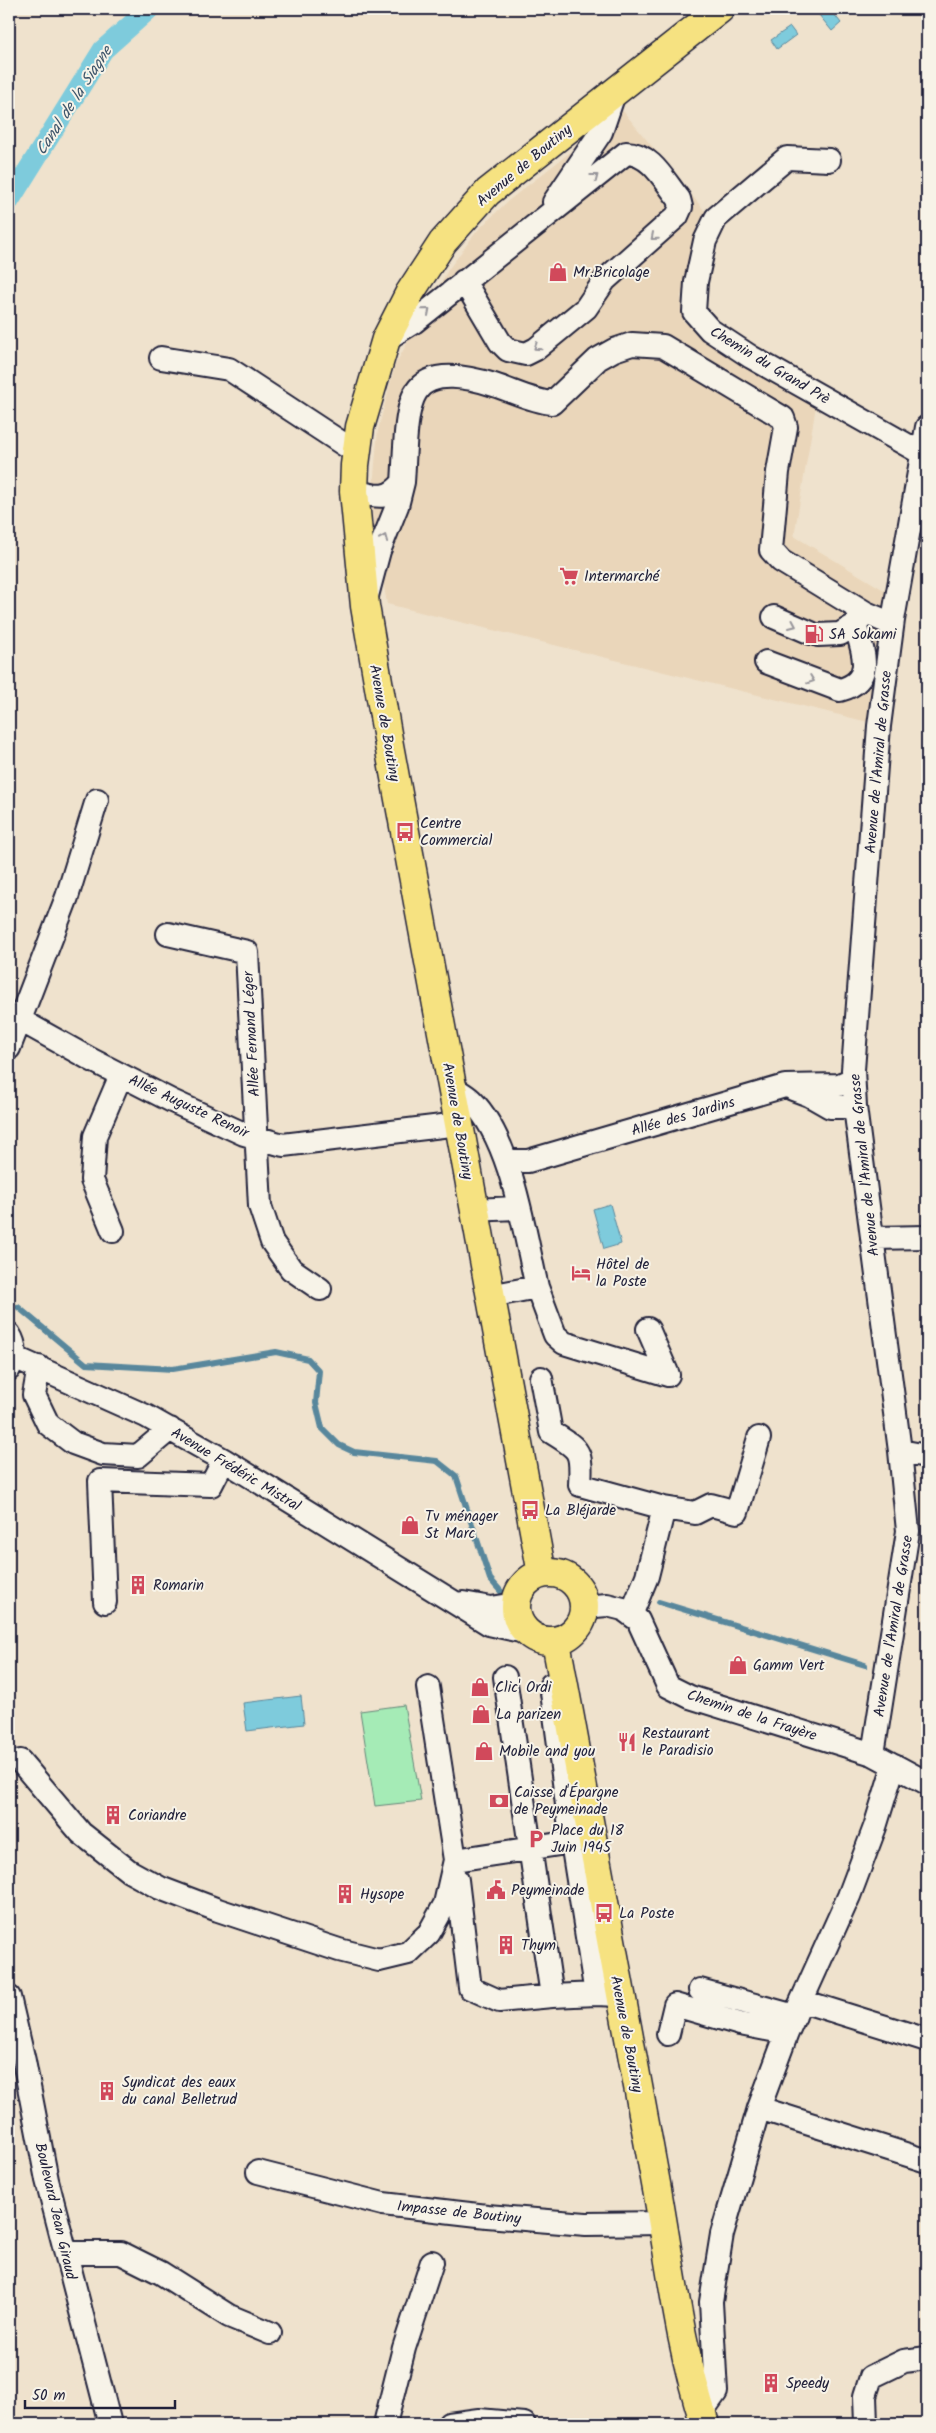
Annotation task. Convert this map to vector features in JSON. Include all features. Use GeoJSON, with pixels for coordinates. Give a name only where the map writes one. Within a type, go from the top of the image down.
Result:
{"type":"FeatureCollection","features":[{"type":"Feature","properties":{"kind":"main road","name":"Avenue de Boutiny"},"geometry":{"type":"LineString","coordinates":[[542,1574],[389,746],[365,602],[354,491],[357,453],[360,427],[386,339],[425,268],[442,242],[488,192],[720,9]]}},
{"type":"Feature","properties":{"kind":"main road"},"geometry":{"type":"LineString","coordinates":[[542,1574],[563,1575],[572,1580],[583,1597],[582,1619],[576,1630],[567,1637],[543,1638],[519,1624],[516,1604],[524,1585],[532,1578],[542,1574]]}},
{"type":"Feature","properties":{"kind":"main road","name":"Avenue de Boutiny"},"geometry":{"type":"LineString","coordinates":[[543,1638],[608,1994],[664,2222],[686,2359],[703,2419]]}},
{"type":"Feature","properties":{"kind":"street"},"geometry":{"type":"LineString","coordinates":[[547,214],[563,186],[601,132],[615,91]]}},
{"type":"Feature","properties":{"kind":"street"},"geometry":{"type":"LineString","coordinates":[[386,339],[414,322],[464,281],[547,214],[626,153],[636,153],[646,158],[679,199],[682,207],[671,222],[605,280],[586,308],[536,349],[526,354],[508,350],[500,342],[464,281]]}},
{"type":"Feature","properties":{"kind":"street","name":"Chemin du Grand Prè"},"geometry":{"type":"LineString","coordinates":[[829,160],[787,158],[716,218],[705,241],[696,282],[694,312],[710,330],[751,357],[923,454]]}},
{"type":"Feature","properties":{"kind":"street"},"geometry":{"type":"LineString","coordinates":[[365,602],[379,551],[397,506],[403,482],[407,422],[416,392],[428,381],[458,377],[483,382],[538,402],[552,403],[598,359],[614,350],[632,344],[663,346],[783,418],[786,427],[778,472],[771,550],[781,562],[861,619],[892,624]]}},
{"type":"Feature","properties":{"kind":"street"},"geometry":{"type":"LineString","coordinates":[[162,358],[229,369],[357,453]]}},
{"type":"Feature","properties":{"kind":"street","name":"Avenue de l'Amiral de Grasse"},"geometry":{"type":"LineString","coordinates":[[873,1754],[908,1531],[900,1451],[855,1107],[853,1078],[879,726],[892,624],[927,428]]}},
{"type":"Feature","properties":{"kind":"street"},"geometry":{"type":"LineString","coordinates":[[354,491],[379,497],[397,489],[403,482]]}},
{"type":"Feature","properties":{"kind":"street"},"geometry":{"type":"LineString","coordinates":[[774,617],[814,634],[840,634],[861,619]]}},
{"type":"Feature","properties":{"kind":"street"},"geometry":{"type":"LineString","coordinates":[[766,662],[840,690],[852,687],[861,677],[865,661],[861,619]]}},
{"type":"Feature","properties":{"kind":"street"},"geometry":{"type":"LineString","coordinates":[[9,1048],[15,1018],[67,896],[97,800]]}},
{"type":"Feature","properties":{"kind":"street","name":"Allée Fernand Léger"},"geometry":{"type":"LineString","coordinates":[[168,934],[247,952],[256,1137]]}},
{"type":"Feature","properties":{"kind":"street","name":"Allée Auguste Renoir"},"geometry":{"type":"LineString","coordinates":[[15,1018],[172,1101],[256,1137],[283,1145],[459,1124]]}},
{"type":"Feature","properties":{"kind":"street"},"geometry":{"type":"LineString","coordinates":[[113,1231],[92,1180],[95,1136],[121,1075]]}},
{"type":"Feature","properties":{"kind":"street","name":"Allée des Jardins"},"geometry":{"type":"LineString","coordinates":[[507,1161],[528,1161],[785,1086],[839,1085],[853,1078]]}},
{"type":"Feature","properties":{"kind":"street"},"geometry":{"type":"LineString","coordinates":[[785,1086],[809,1095],[830,1107],[855,1107]]}},
{"type":"Feature","properties":{"kind":"street"},"geometry":{"type":"LineString","coordinates":[[452,1087],[471,1099],[489,1125],[507,1161],[537,1288],[554,1335],[564,1343],[668,1375],[648,1329]]}},
{"type":"Feature","properties":{"kind":"street"},"geometry":{"type":"LineString","coordinates":[[256,1137],[260,1206],[272,1242],[291,1269],[320,1289]]}},
{"type":"Feature","properties":{"kind":"street"},"geometry":{"type":"LineString","coordinates":[[474,1210],[518,1208]]}},
{"type":"Feature","properties":{"kind":"street"},"geometry":{"type":"LineString","coordinates":[[872,1238],[927,1237]]}},
{"type":"Feature","properties":{"kind":"street"},"geometry":{"type":"LineString","coordinates":[[490,1296],[537,1288]]}},
{"type":"Feature","properties":{"kind":"street"},"geometry":{"type":"LineString","coordinates":[[9,1334],[14,1348],[11,1363]]}},
{"type":"Feature","properties":{"kind":"street","name":"Avenue Frédéric Mistral"},"geometry":{"type":"LineString","coordinates":[[11,1363],[39,1367],[146,1416],[224,1460],[489,1624],[543,1638]]}},
{"type":"Feature","properties":{"kind":"street"},"geometry":{"type":"LineString","coordinates":[[39,1367],[34,1395],[48,1424],[73,1443],[103,1454],[138,1456],[170,1429]]}},
{"type":"Feature","properties":{"kind":"street"},"geometry":{"type":"LineString","coordinates":[[541,1378],[551,1432],[575,1447],[582,1460],[580,1485],[664,1508],[695,1513],[711,1505],[737,1512],[758,1438]]}},
{"type":"Feature","properties":{"kind":"street"},"geometry":{"type":"LineString","coordinates":[[900,1451],[927,1456]]}},
{"type":"Feature","properties":{"kind":"street"},"geometry":{"type":"LineString","coordinates":[[105,1602],[100,1481],[211,1485],[224,1460]]}},
{"type":"Feature","properties":{"kind":"street"},"geometry":{"type":"LineString","coordinates":[[584,1608],[606,1605],[623,1609],[631,1614],[647,1576],[664,1508]]}},
{"type":"Feature","properties":{"kind":"street","name":"Avenue Frédéric Mistral"},"geometry":{"type":"LineString","coordinates":[[448,1600],[492,1608],[516,1604]]}},
{"type":"Feature","properties":{"kind":"street","name":"Chemin de la Frayère"},"geometry":{"type":"LineString","coordinates":[[631,1614],[638,1620],[668,1686],[690,1697],[873,1754],[927,1783]]}},
{"type":"Feature","properties":{"kind":"street"},"geometry":{"type":"LineString","coordinates":[[505,1677],[552,1996]]}},
{"type":"Feature","properties":{"kind":"street"},"geometry":{"type":"LineString","coordinates":[[428,1687],[455,1860],[470,1988],[498,2001],[552,1996],[608,1994]]}},
{"type":"Feature","properties":{"kind":"street"},"geometry":{"type":"LineString","coordinates":[[20,1761],[82,1833],[137,1875],[160,1888],[218,1910],[339,1950],[379,1960],[408,1953],[430,1933],[445,1904],[455,1860]]}},
{"type":"Feature","properties":{"kind":"street"},"geometry":{"type":"LineString","coordinates":[[703,2419],[716,2392],[711,2302],[722,2234],[759,2108],[795,2017],[849,1896],[875,1827],[894,1765]]}},
{"type":"Feature","properties":{"kind":"street"},"geometry":{"type":"LineString","coordinates":[[455,1860],[581,1841]]}},
{"type":"Feature","properties":{"kind":"street"},"geometry":{"type":"LineString","coordinates":[[700,1990],[795,2017],[927,2040]]}},
{"type":"Feature","properties":{"kind":"street","name":"Boulevard Jean Giraud"},"geometry":{"type":"LineString","coordinates":[[9,1997],[24,2061],[47,2180],[110,2424]]}},
{"type":"Feature","properties":{"kind":"street"},"geometry":{"type":"LineString","coordinates":[[668,2034],[675,2006],[740,2024],[795,2017]]}},
{"type":"Feature","properties":{"kind":"street"},"geometry":{"type":"LineString","coordinates":[[759,2108],[927,2162]]}},
{"type":"Feature","properties":{"kind":"street","name":"Impasse de Boutiny"},"geometry":{"type":"LineString","coordinates":[[258,2172],[383,2204],[487,2216],[576,2223],[664,2222]]}},
{"type":"Feature","properties":{"kind":"street"},"geometry":{"type":"LineString","coordinates":[[66,2253],[121,2253],[161,2273],[230,2316],[270,2333]]}},
{"type":"Feature","properties":{"kind":"street"},"geometry":{"type":"LineString","coordinates":[[385,2424],[404,2348],[432,2262]]}},
{"type":"Feature","properties":{"kind":"street"},"geometry":{"type":"LineString","coordinates":[[866,2424],[865,2396],[871,2377],[904,2361],[927,2358]]}},
{"type":"Feature","properties":{"kind":"street"},"geometry":{"type":"LineString","coordinates":[[449,2424],[479,2420],[524,2424]]}},
{"type":"Feature","properties":{"kind":"shaded area"},"geometry":{"type":"Polygon","coordinates":[[[623,111],[708,215],[681,296],[683,321],[717,345],[816,406],[794,536],[889,593],[868,722],[387,604],[371,509],[378,430],[395,365],[448,270],[477,231],[508,201],[623,111]]]}},
{"type":"Feature","properties":{"kind":"green space"},"geometry":{"type":"Polygon","coordinates":[[[404,1705],[421,1801],[375,1806],[360,1711],[404,1705]]]}},
{"type":"Feature","properties":{"kind":"water"},"geometry":{"type":"Polygon","coordinates":[[[830,9],[841,23],[832,31],[815,10],[830,9]]]}},
{"type":"Feature","properties":{"kind":"water"},"geometry":{"type":"Polygon","coordinates":[[[790,27],[796,35],[777,49],[771,40],[790,27]]]}},
{"type":"Feature","properties":{"kind":"water"},"geometry":{"type":"Polygon","coordinates":[[[610,1204],[621,1244],[604,1249],[593,1209],[610,1204]]]}},
{"type":"Feature","properties":{"kind":"water"},"geometry":{"type":"Polygon","coordinates":[[[301,1696],[304,1724],[247,1731],[243,1703],[301,1696]]]}},
{"type":"Feature","properties":{"kind":"waterway","name":"Canal de la Siagne"},"geometry":{"type":"LineString","coordinates":[[9,201],[103,50],[149,9]]}},
{"type":"Feature","properties":{"kind":"waterway"},"geometry":{"type":"LineString","coordinates":[[18,1307],[86,1364],[173,1369],[276,1352],[308,1359],[319,1371],[316,1403],[322,1428],[339,1445],[354,1452],[437,1461],[456,1476],[490,1579],[504,1595]]}},
{"type":"Feature","properties":{"kind":"waterway"},"geometry":{"type":"LineString","coordinates":[[659,1602],[865,1665]]}},
{"type":"Feature","properties":{"kind":"place","name":"Mr.Bricolage"},"geometry":{"type":"Point","coordinates":[558,272]}},
{"type":"Feature","properties":{"kind":"place","name":"Intermarché"},"geometry":{"type":"Point","coordinates":[569,576]}},
{"type":"Feature","properties":{"kind":"place","name":"SA Sokami"},"geometry":{"type":"Point","coordinates":[814,634]}},
{"type":"Feature","properties":{"kind":"place","name":"Centre Commercial"},"geometry":{"type":"Point","coordinates":[405,832]}},
{"type":"Feature","properties":{"kind":"place","name":"Hôtel de la Poste"},"geometry":{"type":"Point","coordinates":[581,1273]}},
{"type":"Feature","properties":{"kind":"place","name":"La Bléjarde"},"geometry":{"type":"Point","coordinates":[530,1510]}},
{"type":"Feature","properties":{"kind":"place","name":"Tv ménager St Marc"},"geometry":{"type":"Point","coordinates":[410,1525]}},
{"type":"Feature","properties":{"kind":"place","name":"Romarin"},"geometry":{"type":"Point","coordinates":[138,1585]}},
{"type":"Feature","properties":{"kind":"place","name":"Gamm Vert"},"geometry":{"type":"Point","coordinates":[738,1665]}},
{"type":"Feature","properties":{"kind":"place","name":"Clic' Ordi"},"geometry":{"type":"Point","coordinates":[480,1687]}},
{"type":"Feature","properties":{"kind":"place","name":"La parizen"},"geometry":{"type":"Point","coordinates":[481,1714]}},
{"type":"Feature","properties":{"kind":"place","name":"Restaurant le Paradisio"},"geometry":{"type":"Point","coordinates":[627,1742]}},
{"type":"Feature","properties":{"kind":"place","name":"Mobile and you"},"geometry":{"type":"Point","coordinates":[484,1751]}},
{"type":"Feature","properties":{"kind":"place","name":"Caisse d'Épargne de Peymeinade"},"geometry":{"type":"Point","coordinates":[499,1801]}},
{"type":"Feature","properties":{"kind":"place","name":"Coriandre"},"geometry":{"type":"Point","coordinates":[113,1815]}},
{"type":"Feature","properties":{"kind":"place","name":"Place du 18 Juin 1945"},"geometry":{"type":"Point","coordinates":[536,1839]}},
{"type":"Feature","properties":{"kind":"place","name":"Peymeinade"},"geometry":{"type":"Point","coordinates":[496,1890]}},
{"type":"Feature","properties":{"kind":"place","name":"Hysope"},"geometry":{"type":"Point","coordinates":[345,1894]}},
{"type":"Feature","properties":{"kind":"place","name":"La Poste"},"geometry":{"type":"Point","coordinates":[604,1913]}},
{"type":"Feature","properties":{"kind":"place","name":"Thym"},"geometry":{"type":"Point","coordinates":[506,1945]}},
{"type":"Feature","properties":{"kind":"place","name":"Syndicat des eaux du canal Belletrud"},"geometry":{"type":"Point","coordinates":[107,2091]}},
{"type":"Feature","properties":{"kind":"place","name":"Speedy"},"geometry":{"type":"Point","coordinates":[771,2383]}}]}
